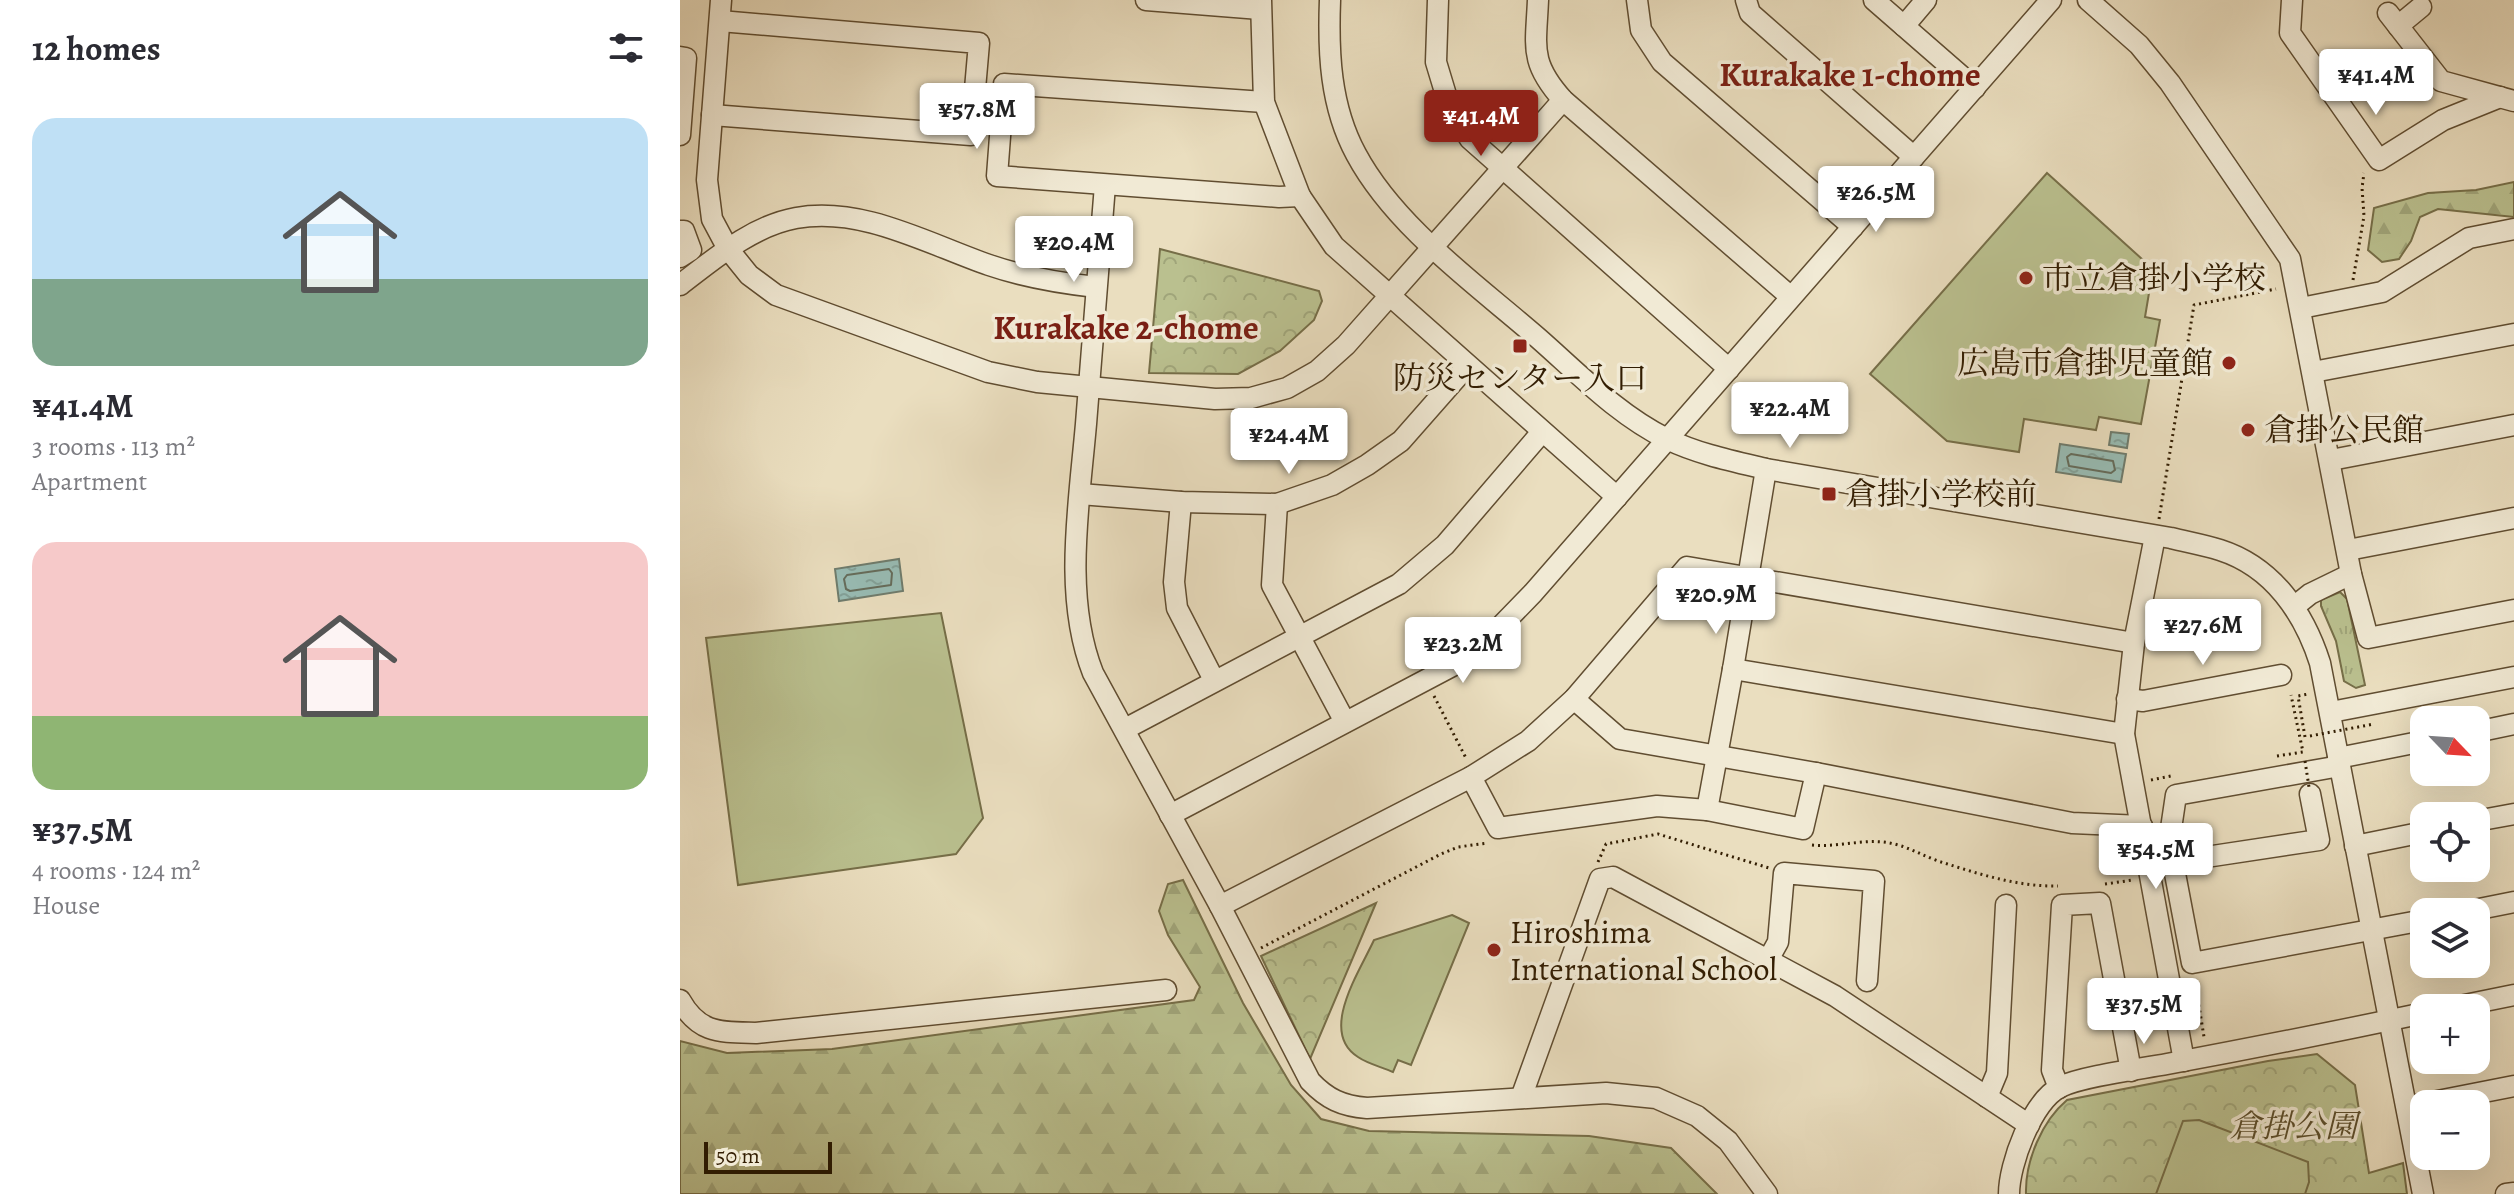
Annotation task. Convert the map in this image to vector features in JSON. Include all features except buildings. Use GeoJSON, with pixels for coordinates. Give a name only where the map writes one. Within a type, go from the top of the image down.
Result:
{"type":"FeatureCollection","features":[{"type":"Feature","properties":{"kind":"street"},"geometry":{"type":"LineString","coordinates":[[721,0],[707,180],[712,219],[728,249],[749,275],[776,295],[988,372],[1037,382],[1215,399],[1251,398],[1287,388],[1317,371],[1346,345],[1563,100]]}},
{"type":"Feature","properties":{"kind":"street"},"geometry":{"type":"LineString","coordinates":[[1146,0],[1261,4],[1264,102],[1300,196],[1334,246],[1617,497]]}},
{"type":"Feature","properties":{"kind":"street"},"geometry":{"type":"LineString","coordinates":[[1330,0],[1328,50],[1335,97],[1355,152],[1382,195],[1432,245],[1625,414],[1667,439],[1717,458],[1766,469],[2157,527],[2222,550],[2251,565],[2275,583],[2295,606],[2312,637],[2331,712],[2423,1194]]}},
{"type":"Feature","properties":{"kind":"street"},"geometry":{"type":"LineString","coordinates":[[1438,0],[1436,62],[1449,105],[1470,139],[1729,369]]}},
{"type":"Feature","properties":{"kind":"street"},"geometry":{"type":"LineString","coordinates":[[1538,0],[1535,56],[1548,84],[1791,297]]}},
{"type":"Feature","properties":{"kind":"street"},"geometry":{"type":"LineString","coordinates":[[1637,0],[1641,30],[1662,62],[1853,227]]}},
{"type":"Feature","properties":{"kind":"street"},"geometry":{"type":"LineString","coordinates":[[1746,0],[1750,13],[1914,157]]}},
{"type":"Feature","properties":{"kind":"street"},"geometry":{"type":"LineString","coordinates":[[1874,0],[1975,88]]}},
{"type":"Feature","properties":{"kind":"street"},"geometry":{"type":"LineString","coordinates":[[1904,26],[1926,0]]}},
{"type":"Feature","properties":{"kind":"street"},"geometry":{"type":"LineString","coordinates":[[1170,815],[1456,664],[1501,626],[2051,0]]}},
{"type":"Feature","properties":{"kind":"street"},"geometry":{"type":"LineString","coordinates":[[2088,0],[2139,45],[2188,109],[2290,259],[2351,574],[2368,638],[2514,610]]}},
{"type":"Feature","properties":{"kind":"street"},"geometry":{"type":"LineString","coordinates":[[2292,0],[2290,33],[2379,160],[2443,120],[2507,99]]}},
{"type":"Feature","properties":{"kind":"street"},"geometry":{"type":"LineString","coordinates":[[2421,7],[2393,19],[2441,81],[2507,99]]}},
{"type":"Feature","properties":{"kind":"street"},"geometry":{"type":"LineString","coordinates":[[712,115],[971,135],[974,104],[979,43],[720,21]]}},
{"type":"Feature","properties":{"kind":"street"},"geometry":{"type":"LineString","coordinates":[[680,57],[686,58],[680,135]]}},
{"type":"Feature","properties":{"kind":"street"},"geometry":{"type":"LineString","coordinates":[[1264,102],[1004,84],[997,176],[1300,196]]}},
{"type":"Feature","properties":{"kind":"street"},"geometry":{"type":"LineString","coordinates":[[1105,185],[1080,494],[1075,605],[1083,647],[1093,673],[1220,906],[1310,1081],[1333,1101],[1349,1107],[1367,1108],[1606,1093],[1656,1098],[1697,1116],[1728,1141],[1767,1194]]}},
{"type":"Feature","properties":{"kind":"street"},"geometry":{"type":"LineString","coordinates":[[680,285],[728,249],[765,229],[794,218],[835,214],[867,221],[1044,282],[1096,287]]}},
{"type":"Feature","properties":{"kind":"street"},"geometry":{"type":"LineString","coordinates":[[2301,308],[2382,292],[2469,238],[2514,229]]}},
{"type":"Feature","properties":{"kind":"street"},"geometry":{"type":"LineString","coordinates":[[680,231],[684,231],[691,250],[680,257]]}},
{"type":"Feature","properties":{"kind":"street"},"geometry":{"type":"LineString","coordinates":[[2313,372],[2514,334]]}},
{"type":"Feature","properties":{"kind":"street"},"geometry":{"type":"LineString","coordinates":[[1080,494],[1181,502],[1277,504],[1332,485],[1401,441],[1467,366]]}},
{"type":"Feature","properties":{"kind":"street"},"geometry":{"type":"LineString","coordinates":[[2331,460],[2514,425]]}},
{"type":"Feature","properties":{"kind":"street"},"geometry":{"type":"LineString","coordinates":[[1125,729],[1399,584],[1445,545],[1542,432]]}},
{"type":"Feature","properties":{"kind":"street"},"geometry":{"type":"LineString","coordinates":[[1707,810],[1766,469]]}},
{"type":"Feature","properties":{"kind":"street"},"geometry":{"type":"LineString","coordinates":[[1181,502],[1174,582],[1177,608],[1214,680]]}},
{"type":"Feature","properties":{"kind":"street"},"geometry":{"type":"LineString","coordinates":[[1277,504],[1272,585],[1345,722]]}},
{"type":"Feature","properties":{"kind":"street"},"geometry":{"type":"LineString","coordinates":[[2348,550],[2514,518]]}},
{"type":"Feature","properties":{"kind":"street"},"geometry":{"type":"LineString","coordinates":[[2157,527],[2134,643],[2124,734],[2184,1061]]}},
{"type":"Feature","properties":{"kind":"street"},"geometry":{"type":"LineString","coordinates":[[1220,906],[1473,775],[1528,741],[1574,699],[1687,567],[2134,643]]}},
{"type":"Feature","properties":{"kind":"street"},"geometry":{"type":"LineString","coordinates":[[2295,606],[2310,594],[2351,574]]}},
{"type":"Feature","properties":{"kind":"street"},"geometry":{"type":"LineString","coordinates":[[1733,669],[2124,734]]}},
{"type":"Feature","properties":{"kind":"street"},"geometry":{"type":"LineString","coordinates":[[2127,699],[2143,701],[2281,675]]}},
{"type":"Feature","properties":{"kind":"street"},"geometry":{"type":"LineString","coordinates":[[2331,712],[2514,677]]}},
{"type":"Feature","properties":{"kind":"street"},"geometry":{"type":"LineString","coordinates":[[1574,699],[1620,739],[2072,823],[2142,826]]}},
{"type":"Feature","properties":{"kind":"street"},"geometry":{"type":"LineString","coordinates":[[2490,729],[2514,724]]}},
{"type":"Feature","properties":{"kind":"street"},"geometry":{"type":"LineString","coordinates":[[2410,744],[2176,795],[2169,842],[2192,963],[2410,923]]}},
{"type":"Feature","properties":{"kind":"street"},"geometry":{"type":"LineString","coordinates":[[1473,775],[1498,828],[1657,806],[1707,810],[1803,829],[1816,773]]}},
{"type":"Feature","properties":{"kind":"street"},"geometry":{"type":"LineString","coordinates":[[2173,862],[2319,840],[2310,790]]}},
{"type":"Feature","properties":{"kind":"street"},"geometry":{"type":"LineString","coordinates":[[2490,818],[2514,814]]}},
{"type":"Feature","properties":{"kind":"street"},"geometry":{"type":"LineString","coordinates":[[2355,846],[2410,835]]}},
{"type":"Feature","properties":{"kind":"street"},"geometry":{"type":"LineString","coordinates":[[1768,960],[1778,942],[1784,873],[1874,881],[1867,981]]}},
{"type":"Feature","properties":{"kind":"street"},"geometry":{"type":"LineString","coordinates":[[1521,1098],[1600,879],[1613,877],[1835,996],[2029,1125]]}},
{"type":"Feature","properties":{"kind":"street"},"geometry":{"type":"LineString","coordinates":[[2490,907],[2514,902]]}},
{"type":"Feature","properties":{"kind":"street"},"geometry":{"type":"LineString","coordinates":[[2059,1088],[2052,1070],[2062,905],[2100,903],[2131,1071]]}},
{"type":"Feature","properties":{"kind":"street"},"geometry":{"type":"LineString","coordinates":[[1987,1097],[1997,1073],[2006,905]]}},
{"type":"Feature","properties":{"kind":"street"},"geometry":{"type":"LineString","coordinates":[[680,1000],[690,1019],[721,1032],[756,1033],[1166,990]]}},
{"type":"Feature","properties":{"kind":"street"},"geometry":{"type":"LineString","coordinates":[[2490,1000],[2514,995]]}},
{"type":"Feature","properties":{"kind":"street"},"geometry":{"type":"LineString","coordinates":[[2009,1194],[2011,1173],[2029,1125],[2042,1104],[2059,1088],[2410,1016]]}},
{"type":"Feature","properties":{"kind":"street"},"geometry":{"type":"LineString","coordinates":[[2407,1107],[2514,1086]]}},
{"type":"Feature","properties":{"kind":"street"},"geometry":{"type":"LineString","coordinates":[[2506,1194],[2514,1193]]}},
{"type":"Feature","properties":{"kind":"path"},"geometry":{"type":"LineString","coordinates":[[2353,282],[2364,216],[2362,188],[2366,161]]}},
{"type":"Feature","properties":{"kind":"path"},"geometry":{"type":"LineString","coordinates":[[2157,527],[2194,305],[2273,289]]}},
{"type":"Feature","properties":{"kind":"path"},"geometry":{"type":"LineString","coordinates":[[1431,689],[1473,775]]}},
{"type":"Feature","properties":{"kind":"path"},"geometry":{"type":"LineString","coordinates":[[2274,757],[2303,752],[2305,737],[2298,696],[2308,694]]}},
{"type":"Feature","properties":{"kind":"path"},"geometry":{"type":"LineString","coordinates":[[2291,695],[2305,737]]}},
{"type":"Feature","properties":{"kind":"path"},"geometry":{"type":"LineString","coordinates":[[2305,737],[2374,724]]}},
{"type":"Feature","properties":{"kind":"path"},"geometry":{"type":"LineString","coordinates":[[2305,761],[2310,790]]}},
{"type":"Feature","properties":{"kind":"path"},"geometry":{"type":"LineString","coordinates":[[2142,781],[2172,776]]}},
{"type":"Feature","properties":{"kind":"path"},"geometry":{"type":"LineString","coordinates":[[1597,863],[1606,844],[1658,834],[1784,873]]}},
{"type":"Feature","properties":{"kind":"path"},"geometry":{"type":"LineString","coordinates":[[1802,843],[1845,845],[1875,840],[2011,882],[2065,886]]}},
{"type":"Feature","properties":{"kind":"path"},"geometry":{"type":"LineString","coordinates":[[1255,952],[1441,854],[1458,847],[1490,843]]}},
{"type":"Feature","properties":{"kind":"path"},"geometry":{"type":"LineString","coordinates":[[2104,884],[2145,878]]}},
{"type":"Feature","properties":{"kind":"path"},"geometry":{"type":"LineString","coordinates":[[2192,963],[2204,1040]]}},
{"type":"Feature","properties":{"kind":"green space"},"geometry":{"type":"Polygon","coordinates":[[[2047,173],[2153,269],[2145,317],[2160,320],[2141,424],[2099,417],[2096,430],[2024,419],[2019,452],[1947,441],[1870,374],[2047,173]]]}},
{"type":"Feature","properties":{"kind":"green space"},"geometry":{"type":"Polygon","coordinates":[[[2514,182],[2514,217],[2438,209],[2420,217],[2411,241],[2399,259],[2382,262],[2368,250],[2374,208],[2428,193],[2476,190],[2514,182]]]}},
{"type":"Feature","properties":{"kind":"green space"},"geometry":{"type":"Polygon","coordinates":[[[1160,249],[1319,291],[1322,301],[1314,320],[1280,351],[1238,374],[1149,373],[1160,249]]]}},
{"type":"Feature","properties":{"kind":"green space"},"geometry":{"type":"Polygon","coordinates":[[[2340,592],[2347,599],[2365,685],[2356,688],[2344,681],[2336,641],[2321,606],[2321,600],[2340,592]]]}},
{"type":"Feature","properties":{"kind":"green space"},"geometry":{"type":"Polygon","coordinates":[[[941,613],[983,818],[956,854],[738,885],[706,638],[941,613]]]}},
{"type":"Feature","properties":{"kind":"green space"},"geometry":{"type":"Polygon","coordinates":[[[1183,880],[1243,1003],[1291,1085],[1321,1119],[1369,1131],[1589,1136],[1671,1148],[1717,1194],[680,1194],[680,1041],[727,1053],[832,1049],[1194,1000],[1200,987],[1168,935],[1159,911],[1168,884],[1183,880]]]}},
{"type":"Feature","properties":{"kind":"green space"},"geometry":{"type":"Polygon","coordinates":[[[1376,903],[1310,1059],[1261,956],[1376,903]]]}},
{"type":"Feature","properties":{"kind":"green space"},"geometry":{"type":"Polygon","coordinates":[[[1452,915],[1469,923],[1411,1065],[1398,1060],[1393,1072],[1358,1057],[1347,1046],[1342,1033],[1342,1017],[1352,984],[1374,940],[1452,915]]]}},
{"type":"Feature","properties":{"kind":"green space","name":"倉掛公園"},"geometry":{"type":"Polygon","coordinates":[[[2317,1054],[2355,1085],[2369,1173],[2403,1163],[2407,1194],[2026,1194],[2028,1168],[2037,1142],[2050,1119],[2067,1100],[2317,1054]]]}},
{"type":"Feature","properties":{"kind":"green space"},"geometry":{"type":"Polygon","coordinates":[[[2199,1120],[2308,1162],[2309,1182],[2305,1194],[2156,1194],[2183,1121],[2199,1120]]]}},
{"type":"Feature","properties":{"kind":"water"},"geometry":{"type":"Polygon","coordinates":[[[2111,432],[2129,434],[2127,448],[2109,445],[2111,432]]]}},
{"type":"Feature","properties":{"kind":"water"},"geometry":{"type":"Polygon","coordinates":[[[2060,444],[2126,454],[2121,482],[2056,472],[2060,444]]]}},
{"type":"Feature","properties":{"kind":"water"},"geometry":{"type":"Polygon","coordinates":[[[899,559],[903,591],[839,601],[835,569],[899,559]]]}},
{"type":"Feature","properties":{"kind":"place","name":"市立倉掛小学校"},"geometry":{"type":"Point","coordinates":[2026,278]}},
{"type":"Feature","properties":{"kind":"place","name":"防災センター入口"},"geometry":{"type":"Point","coordinates":[1520,346]}},
{"type":"Feature","properties":{"kind":"place","name":"広島市倉掛児童館"},"geometry":{"type":"Point","coordinates":[2229,363]}},
{"type":"Feature","properties":{"kind":"place","name":"倉掛公民館"},"geometry":{"type":"Point","coordinates":[2248,430]}},
{"type":"Feature","properties":{"kind":"place","name":"倉掛小学校前"},"geometry":{"type":"Point","coordinates":[1829,494]}},
{"type":"Feature","properties":{"kind":"place","name":"Hiroshima International School"},"geometry":{"type":"Point","coordinates":[1494,950]}},
{"type":"Feature","properties":{"kind":"district","name":"Kurakake 1-chome"},"geometry":{"type":"Point","coordinates":[1850,74]}},
{"type":"Feature","properties":{"kind":"district","name":"Kurakake 2-chome"},"geometry":{"type":"Point","coordinates":[1126,327]}}]}
